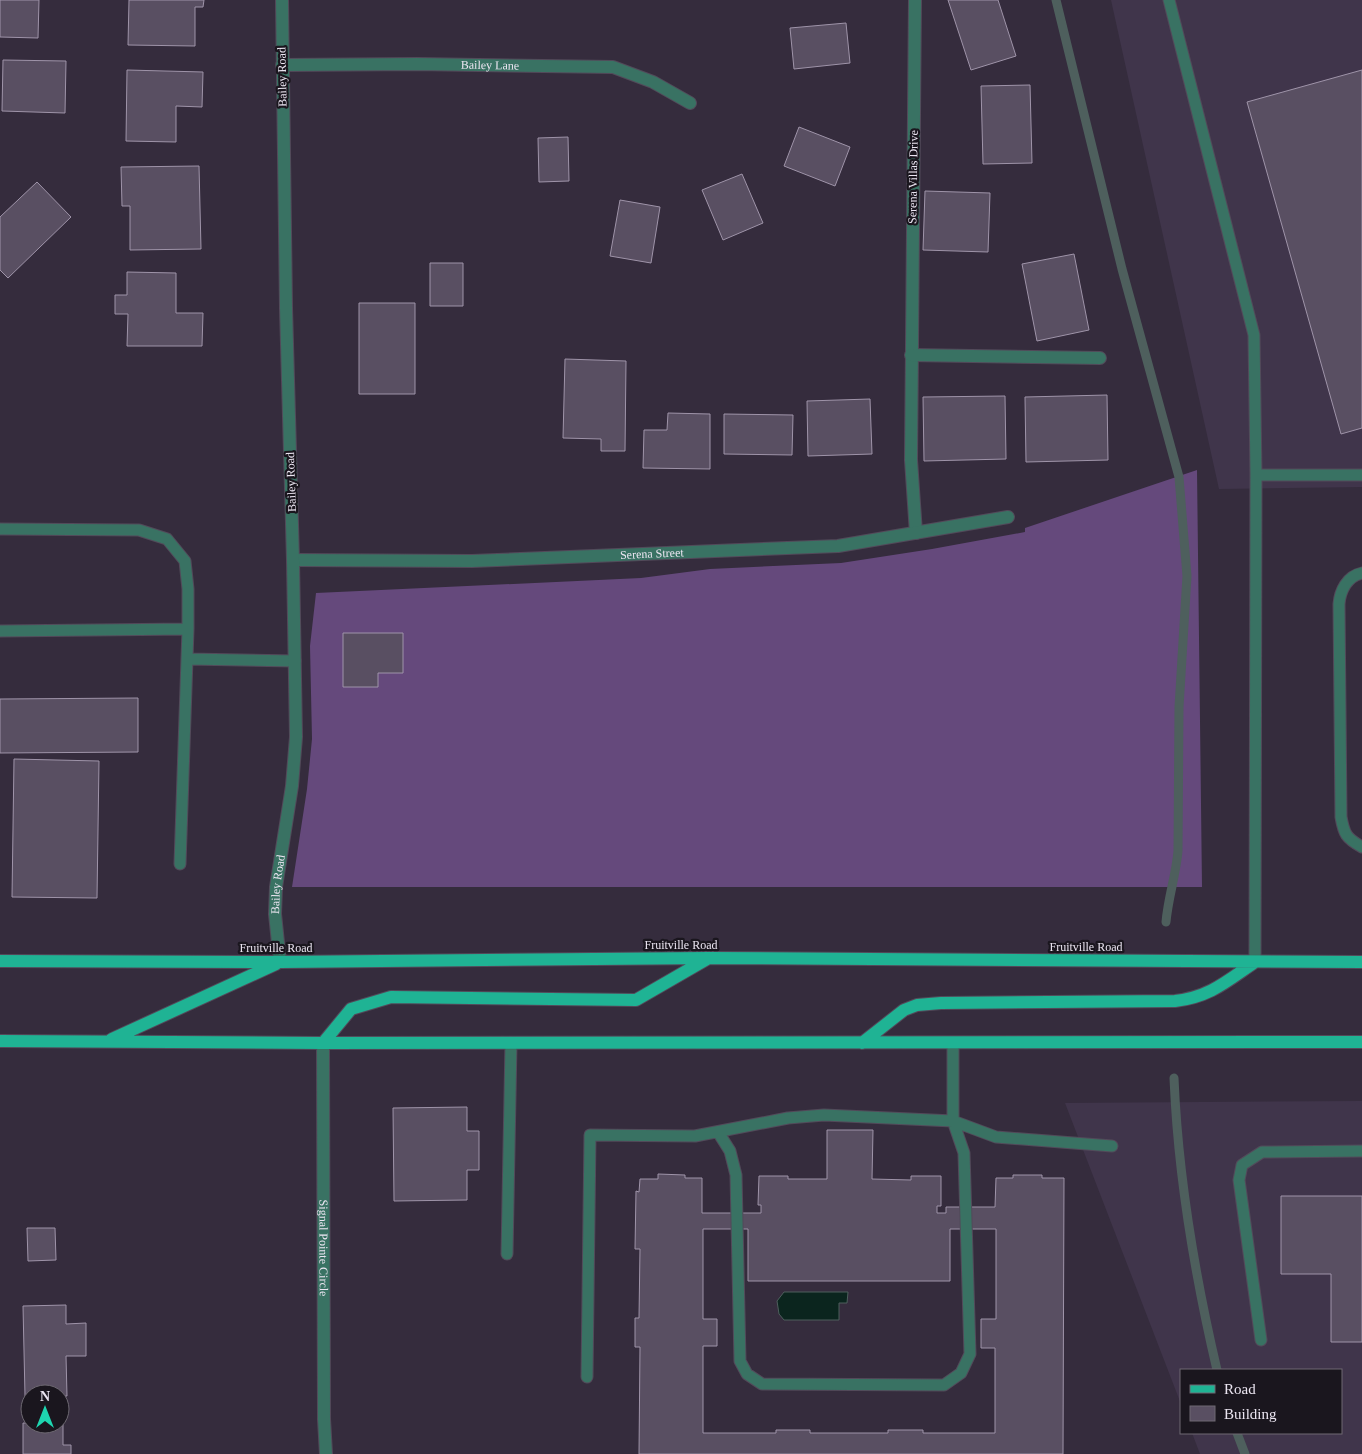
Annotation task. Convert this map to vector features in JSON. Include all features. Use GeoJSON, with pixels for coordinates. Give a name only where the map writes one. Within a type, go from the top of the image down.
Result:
{"type":"FeatureCollection","features":[{"type":"Feature","properties":{"kind":"main road","name":"Fruitville Road"},"geometry":{"type":"LineString","coordinates":[[0,961],[280,962],[709,958],[1362,962]]}},
{"type":"Feature","properties":{"kind":"main road"},"geometry":{"type":"LineString","coordinates":[[323,1043],[351,1009],[391,997],[636,1000],[709,958]]}},
{"type":"Feature","properties":{"kind":"main road"},"geometry":{"type":"LineString","coordinates":[[108,1041],[280,962]]}},
{"type":"Feature","properties":{"kind":"main road"},"geometry":{"type":"LineString","coordinates":[[862,1043],[904,1010],[917,1006],[941,1002],[1189,1000],[1211,992],[1255,962]]}},
{"type":"Feature","properties":{"kind":"main road"},"geometry":{"type":"LineString","coordinates":[[0,1041],[323,1043],[1362,1042]]}},
{"type":"Feature","properties":{"kind":"street","name":"Bailey Road"},"geometry":{"type":"LineString","coordinates":[[280,962],[275,914],[276,887],[292,786],[296,737],[285,298],[282,0]]}},
{"type":"Feature","properties":{"kind":"street","name":"Serena Villas Drive"},"geometry":{"type":"LineString","coordinates":[[915,0],[911,460],[916,533]]}},
{"type":"Feature","properties":{"kind":"street","name":"Bailey Lane"},"geometry":{"type":"LineString","coordinates":[[282,65],[417,64],[613,67],[653,82],[690,102]]}},
{"type":"Feature","properties":{"kind":"street"},"geometry":{"type":"LineString","coordinates":[[911,355],[1100,358]]}},
{"type":"Feature","properties":{"kind":"street","name":"Serena Street"},"geometry":{"type":"LineString","coordinates":[[293,560],[472,561],[838,546],[1008,517]]}},
{"type":"Feature","properties":{"kind":"street","name":"Signal Pointe Circle"},"geometry":{"type":"LineString","coordinates":[[323,1043],[324,1419],[326,1454]]}},
{"type":"Feature","properties":{"kind":"lane"},"geometry":{"type":"LineString","coordinates":[[1169,0],[1254,335],[1256,475],[1255,962]]}},
{"type":"Feature","properties":{"kind":"lane"},"geometry":{"type":"LineString","coordinates":[[1256,475],[1362,475]]}},
{"type":"Feature","properties":{"kind":"lane"},"geometry":{"type":"LineString","coordinates":[[0,529],[139,530],[167,539],[185,561],[188,589],[188,659],[180,864]]}},
{"type":"Feature","properties":{"kind":"lane"},"geometry":{"type":"LineString","coordinates":[[1362,573],[1352,578],[1344,587],[1340,595],[1339,604],[1341,817],[1344,832],[1351,841],[1362,847]]}},
{"type":"Feature","properties":{"kind":"lane"},"geometry":{"type":"LineString","coordinates":[[0,631],[188,629]]}},
{"type":"Feature","properties":{"kind":"lane"},"geometry":{"type":"LineString","coordinates":[[188,659],[295,661]]}},
{"type":"Feature","properties":{"kind":"lane"},"geometry":{"type":"LineString","coordinates":[[507,1254],[511,1043]]}},
{"type":"Feature","properties":{"kind":"lane"},"geometry":{"type":"LineString","coordinates":[[718,1132],[730,1151],[736,1175],[740,1360],[747,1374],[762,1384],[944,1385],[961,1373],[970,1354],[964,1153],[953,1121],[953,1043]]}},
{"type":"Feature","properties":{"kind":"lane"},"geometry":{"type":"LineString","coordinates":[[587,1377],[590,1135],[695,1136],[788,1118],[824,1115],[953,1121],[996,1136],[1112,1146]]}},
{"type":"Feature","properties":{"kind":"lane"},"geometry":{"type":"LineString","coordinates":[[1261,1340],[1240,1180],[1242,1165],[1262,1152],[1362,1151]]}},
{"type":"Feature","properties":{"kind":"shaded area"},"geometry":{"type":"Polygon","coordinates":[[[1111,0],[1362,0],[1362,487],[1219,489],[1111,0]]]}},
{"type":"Feature","properties":{"kind":"shaded area"},"geometry":{"type":"Polygon","coordinates":[[[1197,470],[1202,887],[292,887],[307,789],[312,739],[310,646],[316,593],[641,578],[710,569],[841,563],[1025,532],[1025,528],[1197,470]]]}},
{"type":"Feature","properties":{"kind":"shaded area"},"geometry":{"type":"Polygon","coordinates":[[[1362,1101],[1362,1454],[1200,1454],[1192,1434],[1342,1434],[1342,1369],[1180,1369],[1180,1401],[1065,1103],[1362,1101]]]}},
{"type":"Feature","properties":{"kind":"shaded area"},"geometry":{"type":"Polygon","coordinates":[[[784,1292],[848,1292],[847,1303],[839,1303],[839,1320],[784,1320],[779,1314],[777,1301],[784,1292]]]}},
{"type":"Feature","properties":{"kind":"building"},"geometry":{"type":"Polygon","coordinates":[[[0,0],[39,0],[38,38],[0,37],[0,0]]]}},
{"type":"Feature","properties":{"kind":"building"},"geometry":{"type":"Polygon","coordinates":[[[129,0],[204,0],[203,7],[195,7],[195,46],[128,45],[129,0]]]}},
{"type":"Feature","properties":{"kind":"building"},"geometry":{"type":"Polygon","coordinates":[[[948,0],[998,0],[1016,56],[971,70],[948,0]]]}},
{"type":"Feature","properties":{"kind":"building"},"geometry":{"type":"Polygon","coordinates":[[[846,23],[850,63],[794,69],[790,28],[846,23]]]}},
{"type":"Feature","properties":{"kind":"building"},"geometry":{"type":"Polygon","coordinates":[[[3,60],[66,61],[65,113],[2,111],[3,60]]]}},
{"type":"Feature","properties":{"kind":"building"},"geometry":{"type":"Polygon","coordinates":[[[127,70],[203,72],[202,107],[176,106],[176,142],[126,141],[127,70]]]}},
{"type":"Feature","properties":{"kind":"building"},"geometry":{"type":"Polygon","coordinates":[[[1362,70],[1362,428],[1341,434],[1247,102],[1362,70]]]}},
{"type":"Feature","properties":{"kind":"building"},"geometry":{"type":"Polygon","coordinates":[[[1030,85],[1032,163],[983,164],[981,86],[1030,85]]]}},
{"type":"Feature","properties":{"kind":"building"},"geometry":{"type":"Polygon","coordinates":[[[799,127],[850,147],[835,186],[784,166],[799,127]]]}},
{"type":"Feature","properties":{"kind":"building"},"geometry":{"type":"Polygon","coordinates":[[[568,137],[569,181],[539,182],[538,138],[568,137]]]}},
{"type":"Feature","properties":{"kind":"building"},"geometry":{"type":"Polygon","coordinates":[[[199,166],[201,249],[130,250],[130,206],[122,206],[121,167],[199,166]]]}},
{"type":"Feature","properties":{"kind":"building"},"geometry":{"type":"Polygon","coordinates":[[[742,174],[763,223],[723,240],[702,190],[742,174]]]}},
{"type":"Feature","properties":{"kind":"building"},"geometry":{"type":"Polygon","coordinates":[[[37,182],[71,217],[8,278],[0,270],[0,217],[37,182]]]}},
{"type":"Feature","properties":{"kind":"building"},"geometry":{"type":"Polygon","coordinates":[[[925,191],[990,193],[988,252],[923,250],[925,191]]]}},
{"type":"Feature","properties":{"kind":"building"},"geometry":{"type":"Polygon","coordinates":[[[620,200],[660,207],[651,263],[610,256],[620,200]]]}},
{"type":"Feature","properties":{"kind":"building"},"geometry":{"type":"Polygon","coordinates":[[[1074,254],[1089,330],[1037,341],[1022,264],[1074,254]]]}},
{"type":"Feature","properties":{"kind":"building"},"geometry":{"type":"Polygon","coordinates":[[[430,263],[463,263],[463,306],[430,306],[430,263]]]}},
{"type":"Feature","properties":{"kind":"building"},"geometry":{"type":"Polygon","coordinates":[[[127,272],[176,273],[176,313],[203,313],[202,346],[127,346],[128,314],[115,314],[115,295],[127,295],[127,272]]]}},
{"type":"Feature","properties":{"kind":"building"},"geometry":{"type":"Polygon","coordinates":[[[359,303],[415,303],[415,394],[359,394],[359,303]]]}},
{"type":"Feature","properties":{"kind":"building"},"geometry":{"type":"Polygon","coordinates":[[[565,359],[626,361],[625,451],[601,451],[601,439],[563,438],[565,359]]]}},
{"type":"Feature","properties":{"kind":"building"},"geometry":{"type":"Polygon","coordinates":[[[1107,395],[1108,460],[1026,462],[1025,397],[1107,395]]]}},
{"type":"Feature","properties":{"kind":"building"},"geometry":{"type":"Polygon","coordinates":[[[1005,396],[1006,459],[924,461],[923,397],[1005,396]]]}},
{"type":"Feature","properties":{"kind":"building"},"geometry":{"type":"Polygon","coordinates":[[[870,399],[872,454],[808,456],[807,401],[870,399]]]}},
{"type":"Feature","properties":{"kind":"building"},"geometry":{"type":"Polygon","coordinates":[[[668,413],[710,414],[710,469],[643,468],[644,430],[667,430],[668,413]]]}},
{"type":"Feature","properties":{"kind":"building"},"geometry":{"type":"Polygon","coordinates":[[[724,414],[793,415],[792,455],[724,454],[724,414]]]}},
{"type":"Feature","properties":{"kind":"building"},"geometry":{"type":"Polygon","coordinates":[[[343,633],[403,633],[403,673],[378,673],[378,687],[343,687],[343,633]]]}},
{"type":"Feature","properties":{"kind":"building"},"geometry":{"type":"Polygon","coordinates":[[[138,698],[138,752],[0,753],[0,699],[138,698]]]}},
{"type":"Feature","properties":{"kind":"building"},"geometry":{"type":"Polygon","coordinates":[[[14,759],[99,761],[97,898],[12,897],[14,759]]]}},
{"type":"Feature","properties":{"kind":"building"},"geometry":{"type":"Polygon","coordinates":[[[467,1107],[467,1131],[479,1131],[479,1170],[467,1170],[467,1200],[394,1201],[393,1108],[467,1107]]]}},
{"type":"Feature","properties":{"kind":"building"},"geometry":{"type":"Polygon","coordinates":[[[827,1130],[873,1130],[872,1179],[911,1180],[911,1176],[941,1176],[941,1206],[937,1206],[937,1213],[946,1213],[946,1207],[995,1207],[996,1178],[1013,1178],[1013,1175],[1042,1175],[1042,1178],[1064,1178],[1063,1454],[639,1454],[640,1347],[635,1347],[635,1318],[639,1318],[640,1249],[635,1249],[636,1191],[639,1192],[640,1179],[658,1179],[658,1174],[685,1175],[685,1178],[702,1178],[702,1213],[761,1213],[761,1205],[758,1205],[759,1176],[788,1176],[788,1179],[827,1179],[827,1130]],[[703,1229],[703,1319],[717,1319],[717,1346],[703,1346],[703,1433],[776,1433],[776,1430],[810,1430],[810,1433],[888,1433],[888,1430],[923,1430],[923,1433],[995,1433],[995,1348],[981,1348],[981,1319],[996,1319],[996,1229],[950,1229],[950,1281],[748,1281],[748,1229],[703,1229]]]}},
{"type":"Feature","properties":{"kind":"building"},"geometry":{"type":"Polygon","coordinates":[[[1281,1196],[1362,1196],[1362,1342],[1331,1342],[1331,1274],[1281,1274],[1281,1196]]]}},
{"type":"Feature","properties":{"kind":"building"},"geometry":{"type":"Polygon","coordinates":[[[27,1228],[55,1228],[56,1260],[28,1261],[27,1228]]]}},
{"type":"Feature","properties":{"kind":"building"},"geometry":{"type":"Polygon","coordinates":[[[66,1305],[66,1324],[86,1323],[86,1356],[66,1356],[67,1384],[25,1384],[23,1306],[66,1305]]]}},
{"type":"Feature","properties":{"kind":"building"},"geometry":{"type":"Polygon","coordinates":[[[23,1434],[63,1434],[63,1445],[71,1445],[71,1454],[23,1454],[23,1434]]]}},
{"type":"Feature","properties":{"kind":"waterway"},"geometry":{"type":"LineString","coordinates":[[1056,0],[1122,269],[1179,477],[1187,576],[1179,707],[1178,851],[1166,922]]}},
{"type":"Feature","properties":{"kind":"waterway"},"geometry":{"type":"LineString","coordinates":[[1174,1078],[1179,1151],[1189,1225],[1217,1369]]}},
{"type":"Feature","properties":{"kind":"waterway"},"geometry":{"type":"LineString","coordinates":[[1237,1434],[1245,1454]]}}]}
